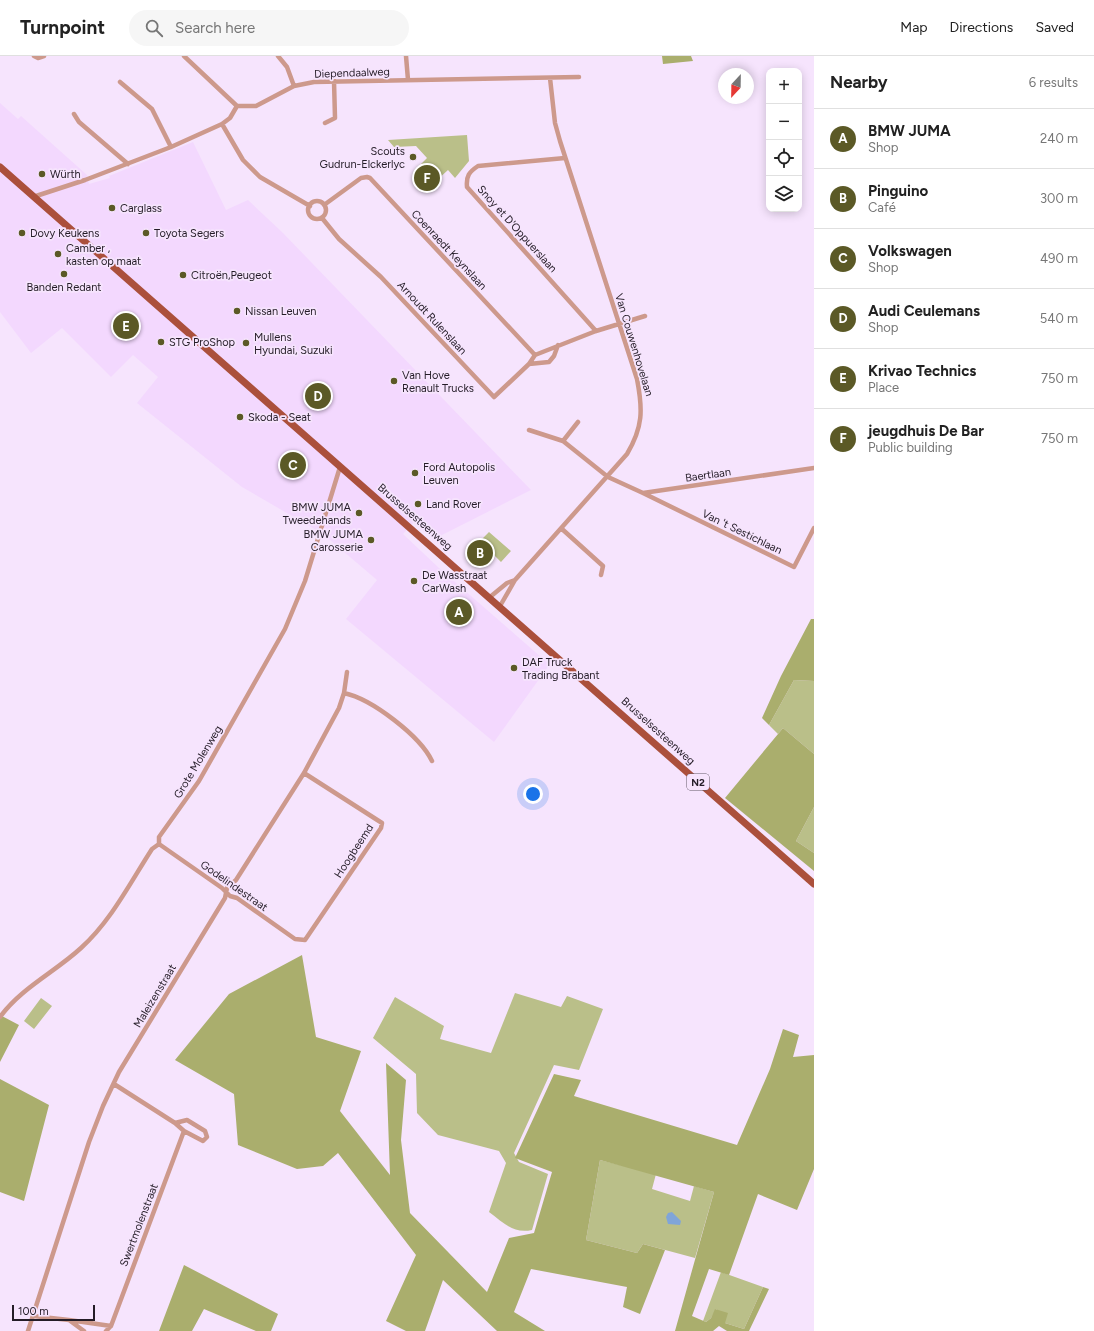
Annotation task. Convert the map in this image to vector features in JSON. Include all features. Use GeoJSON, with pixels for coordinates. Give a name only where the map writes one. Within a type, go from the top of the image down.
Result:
{"type":"FeatureCollection","features":[{"type":"Feature","properties":{"kind":"main road","name":"Brusselsesteenweg"},"geometry":{"type":"LineString","coordinates":[[0,167],[340,467],[490,597],[814,884]]}},
{"type":"Feature","properties":{"kind":"street"},"geometry":{"type":"LineString","coordinates":[[34,56],[38,58],[44,56]]}},
{"type":"Feature","properties":{"kind":"street"},"geometry":{"type":"LineString","coordinates":[[33,197],[128,164],[171,147],[222,124],[230,118],[237,106],[184,56]]}},
{"type":"Feature","properties":{"kind":"street"},"geometry":{"type":"LineString","coordinates":[[278,56],[287,67],[294,86]]}},
{"type":"Feature","properties":{"kind":"street"},"geometry":{"type":"LineString","coordinates":[[406,56],[408,80]]}},
{"type":"Feature","properties":{"kind":"street","name":"Diependaalweg"},"geometry":{"type":"LineString","coordinates":[[237,106],[256,106],[294,86],[314,82],[579,77]]}},
{"type":"Feature","properties":{"kind":"street","name":"Van Couwenhovelaan"},"geometry":{"type":"LineString","coordinates":[[500,606],[515,580],[562,529],[627,454],[636,438],[641,422],[642,403],[637,380],[565,158],[556,123],[550,78]]}},
{"type":"Feature","properties":{"kind":"street"},"geometry":{"type":"LineString","coordinates":[[325,123],[335,118],[334,81]]}},
{"type":"Feature","properties":{"kind":"street"},"geometry":{"type":"LineString","coordinates":[[120,82],[152,109],[171,147]]}},
{"type":"Feature","properties":{"kind":"street"},"geometry":{"type":"LineString","coordinates":[[74,114],[79,122],[128,164]]}},
{"type":"Feature","properties":{"kind":"street","name":"Arnoudt Rulenslaan"},"geometry":{"type":"LineString","coordinates":[[222,124],[243,160],[260,177],[310,206],[309,211],[311,216],[316,219],[322,218],[339,239],[381,277],[494,396],[529,364],[535,355]]}},
{"type":"Feature","properties":{"kind":"street","name":"Snoy et D'Oppuerslaan"},"geometry":{"type":"LineString","coordinates":[[565,158],[478,166],[470,171],[467,176],[467,187],[596,331]]}},
{"type":"Feature","properties":{"kind":"street","name":"Coenraedt Keynslaan"},"geometry":{"type":"LineString","coordinates":[[324,205],[361,178],[370,178],[535,355]]}},
{"type":"Feature","properties":{"kind":"street"},"geometry":{"type":"LineString","coordinates":[[310,206],[317,202],[324,205],[326,212],[322,218]]}},
{"type":"Feature","properties":{"kind":"street"},"geometry":{"type":"LineString","coordinates":[[535,355],[596,331],[645,316]]}},
{"type":"Feature","properties":{"kind":"street"},"geometry":{"type":"LineString","coordinates":[[529,364],[549,362],[554,356],[558,346]]}},
{"type":"Feature","properties":{"kind":"street"},"geometry":{"type":"LineString","coordinates":[[563,441],[578,422]]}},
{"type":"Feature","properties":{"kind":"street"},"geometry":{"type":"LineString","coordinates":[[529,430],[563,441],[608,477],[643,493]]}},
{"type":"Feature","properties":{"kind":"street","name":"Grote Molenweg"},"geometry":{"type":"LineString","coordinates":[[0,1017],[11,1002],[80,950],[99,931],[152,849],[159,844],[159,837],[199,781],[285,629],[305,581],[340,467]]}},
{"type":"Feature","properties":{"kind":"street","name":"Baertlaan"},"geometry":{"type":"LineString","coordinates":[[643,493],[814,468]]}},
{"type":"Feature","properties":{"kind":"street","name":"Van 't Sestichlaan"},"geometry":{"type":"LineString","coordinates":[[643,493],[794,568],[814,528]]}},
{"type":"Feature","properties":{"kind":"street"},"geometry":{"type":"LineString","coordinates":[[562,529],[603,566],[601,575]]}},
{"type":"Feature","properties":{"kind":"street","name":"Van Couwenhovelaan"},"geometry":{"type":"LineString","coordinates":[[490,597],[507,583],[515,580]]}},
{"type":"Feature","properties":{"kind":"street","name":"Maleizenstraat"},"geometry":{"type":"LineString","coordinates":[[28,1331],[89,1142],[103,1106],[123,1066],[225,898],[226,890],[236,880],[304,773],[339,708],[344,693],[347,672]]}},
{"type":"Feature","properties":{"kind":"street"},"geometry":{"type":"LineString","coordinates":[[344,693],[357,696],[392,718],[428,753],[432,761]]}},
{"type":"Feature","properties":{"kind":"street","name":"Hoogbeemd"},"geometry":{"type":"LineString","coordinates":[[299,940],[305,940],[310,936],[381,828],[382,823],[304,773]]}},
{"type":"Feature","properties":{"kind":"street","name":"Godelindestraat"},"geometry":{"type":"LineString","coordinates":[[159,844],[226,890],[230,896],[237,898],[299,940]]}},
{"type":"Feature","properties":{"kind":"street"},"geometry":{"type":"LineString","coordinates":[[114,1084],[175,1123],[184,1132],[203,1141],[207,1137],[205,1131],[187,1120],[175,1123]]}},
{"type":"Feature","properties":{"kind":"street","name":"Swertmolenstraat"},"geometry":{"type":"LineString","coordinates":[[106,1331],[111,1326],[184,1132]]}},
{"type":"Feature","properties":{"kind":"street"},"geometry":{"type":"LineString","coordinates":[[33,1316],[111,1326]]}},
{"type":"Feature","properties":{"kind":"street"},"geometry":{"type":"LineString","coordinates":[[69,1320],[84,1331]]}},
{"type":"Feature","properties":{"kind":"shaded area"},"geometry":{"type":"Polygon","coordinates":[[[0,103],[18,119],[21,116],[87,175],[89,184],[110,178],[109,176],[193,142],[226,210],[248,200],[283,233],[531,490],[434,539],[415,521],[403,534],[439,568],[549,664],[558,658],[550,664],[494,742],[346,619],[377,580],[323,534],[242,487],[137,403],[158,377],[133,355],[111,377],[62,328],[31,353],[0,312],[0,103]]]}},
{"type":"Feature","properties":{"kind":"green space"},"geometry":{"type":"Polygon","coordinates":[[[662,56],[691,56],[693,61],[663,64],[662,56]]]}},
{"type":"Feature","properties":{"kind":"green space"},"geometry":{"type":"Polygon","coordinates":[[[467,135],[469,161],[455,178],[448,170],[436,181],[421,164],[427,158],[416,146],[394,147],[388,140],[467,135]]]}},
{"type":"Feature","properties":{"kind":"green space"},"geometry":{"type":"Polygon","coordinates":[[[489,532],[511,551],[501,562],[494,555],[492,557],[488,554],[491,547],[482,539],[489,532]]]}},
{"type":"Feature","properties":{"kind":"green space"},"geometry":{"type":"Polygon","coordinates":[[[811,619],[814,619],[814,681],[794,680],[769,725],[762,718],[781,676],[811,619]]]}},
{"type":"Feature","properties":{"kind":"green space"},"geometry":{"type":"Polygon","coordinates":[[[794,680],[814,681],[814,754],[783,728],[778,734],[769,725],[794,680]]]}},
{"type":"Feature","properties":{"kind":"green space"},"geometry":{"type":"Polygon","coordinates":[[[783,728],[814,754],[814,807],[796,841],[814,853],[814,871],[725,798],[783,728]]]}},
{"type":"Feature","properties":{"kind":"green space"},"geometry":{"type":"Polygon","coordinates":[[[814,807],[814,853],[796,841],[814,807]]]}},
{"type":"Feature","properties":{"kind":"green space"},"geometry":{"type":"Polygon","coordinates":[[[302,955],[316,1037],[361,1051],[340,1111],[390,1175],[386,1063],[406,1080],[401,1140],[410,1213],[487,1292],[509,1238],[534,1233],[552,1172],[515,1158],[554,1074],[581,1080],[574,1096],[737,1145],[770,1069],[783,1029],[799,1035],[793,1057],[814,1055],[814,1169],[797,1210],[758,1194],[729,1275],[709,1269],[692,1316],[706,1322],[711,1318],[715,1309],[728,1313],[725,1323],[744,1329],[763,1287],[769,1289],[749,1331],[727,1331],[719,1326],[713,1331],[675,1331],[714,1192],[600,1160],[586,1240],[637,1253],[643,1244],[665,1250],[640,1314],[623,1307],[627,1287],[531,1269],[514,1312],[545,1331],[497,1331],[443,1280],[425,1331],[406,1331],[386,1321],[416,1255],[338,1153],[323,1166],[297,1169],[238,1145],[234,1094],[175,1060],[229,994],[302,955]]]}},
{"type":"Feature","properties":{"kind":"green space"},"geometry":{"type":"Polygon","coordinates":[[[515,993],[561,1007],[567,996],[603,1009],[579,1070],[554,1065],[514,1153],[519,1162],[548,1174],[532,1230],[525,1231],[509,1227],[489,1212],[506,1163],[499,1151],[438,1135],[417,1113],[416,1074],[373,1038],[395,997],[444,1026],[440,1039],[491,1053],[515,993]]]}},
{"type":"Feature","properties":{"kind":"green space"},"geometry":{"type":"Polygon","coordinates":[[[41,998],[52,1006],[34,1029],[24,1021],[41,998]]]}},
{"type":"Feature","properties":{"kind":"green space"},"geometry":{"type":"Polygon","coordinates":[[[0,1015],[19,1025],[0,1062],[0,1015]]]}},
{"type":"Feature","properties":{"kind":"green space"},"geometry":{"type":"Polygon","coordinates":[[[0,1079],[49,1105],[24,1201],[0,1192],[0,1079]]]}},
{"type":"Feature","properties":{"kind":"green space"},"geometry":{"type":"Polygon","coordinates":[[[600,1160],[656,1174],[652,1189],[690,1201],[694,1186],[714,1192],[695,1258],[643,1244],[637,1253],[586,1240],[600,1160]]]}},
{"type":"Feature","properties":{"kind":"green space"},"geometry":{"type":"Polygon","coordinates":[[[184,1265],[278,1314],[271,1331],[256,1331],[204,1309],[192,1331],[159,1331],[184,1265]]]}},
{"type":"Feature","properties":{"kind":"green space"},"geometry":{"type":"Polygon","coordinates":[[[721,1272],[763,1287],[744,1329],[725,1323],[716,1309],[711,1318],[706,1322],[703,1321],[721,1272]]]}},
{"type":"Feature","properties":{"kind":"water"},"geometry":{"type":"Polygon","coordinates":[[[672,1212],[681,1221],[680,1225],[668,1224],[666,1217],[668,1213],[672,1212]]]}},
{"type":"Feature","properties":{"kind":"place","name":"Scouts Gudrun-Elckerlyc"},"geometry":{"type":"Point","coordinates":[413,157]}},
{"type":"Feature","properties":{"kind":"place","name":"Würth"},"geometry":{"type":"Point","coordinates":[42,174]}},
{"type":"Feature","properties":{"kind":"place","name":"jeugdhuis De Bar"},"geometry":{"type":"Point","coordinates":[427,178]}},
{"type":"Feature","properties":{"kind":"place","name":"Carglass"},"geometry":{"type":"Point","coordinates":[112,208]}},
{"type":"Feature","properties":{"kind":"place","name":"Dovy Keukens"},"geometry":{"type":"Point","coordinates":[22,233]}},
{"type":"Feature","properties":{"kind":"place","name":"Toyota Segers"},"geometry":{"type":"Point","coordinates":[146,233]}},
{"type":"Feature","properties":{"kind":"place","name":"Camber , kasten op maat"},"geometry":{"type":"Point","coordinates":[58,254]}},
{"type":"Feature","properties":{"kind":"place","name":"Banden Redant"},"geometry":{"type":"Point","coordinates":[64,274]}},
{"type":"Feature","properties":{"kind":"place","name":"Citroën,Peugeot"},"geometry":{"type":"Point","coordinates":[183,275]}},
{"type":"Feature","properties":{"kind":"place","name":"Nissan Leuven"},"geometry":{"type":"Point","coordinates":[237,311]}},
{"type":"Feature","properties":{"kind":"place","name":"Krivao Technics"},"geometry":{"type":"Point","coordinates":[126,326]}},
{"type":"Feature","properties":{"kind":"place","name":"STG ProShop"},"geometry":{"type":"Point","coordinates":[161,342]}},
{"type":"Feature","properties":{"kind":"place","name":"Mullens Hyundai, Suzuki"},"geometry":{"type":"Point","coordinates":[246,343]}},
{"type":"Feature","properties":{"kind":"place","name":"Van Hove Renault Trucks"},"geometry":{"type":"Point","coordinates":[394,381]}},
{"type":"Feature","properties":{"kind":"place","name":"Audi Ceulemans"},"geometry":{"type":"Point","coordinates":[318,396]}},
{"type":"Feature","properties":{"kind":"place","name":"Skoda - Seat"},"geometry":{"type":"Point","coordinates":[240,417]}},
{"type":"Feature","properties":{"kind":"place","name":"Volkswagen"},"geometry":{"type":"Point","coordinates":[293,465]}},
{"type":"Feature","properties":{"kind":"place","name":"Ford Autopolis Leuven"},"geometry":{"type":"Point","coordinates":[415,473]}},
{"type":"Feature","properties":{"kind":"place","name":"Land Rover"},"geometry":{"type":"Point","coordinates":[418,504]}},
{"type":"Feature","properties":{"kind":"place","name":"BMW JUMA Tweedehands"},"geometry":{"type":"Point","coordinates":[359,513]}},
{"type":"Feature","properties":{"kind":"place","name":"BMW JUMA Carosserie"},"geometry":{"type":"Point","coordinates":[371,540]}},
{"type":"Feature","properties":{"kind":"place","name":"Pinguino"},"geometry":{"type":"Point","coordinates":[480,553]}},
{"type":"Feature","properties":{"kind":"place","name":"De Wasstraat CarWash"},"geometry":{"type":"Point","coordinates":[414,581]}},
{"type":"Feature","properties":{"kind":"place","name":"BMW JUMA"},"geometry":{"type":"Point","coordinates":[459,612]}},
{"type":"Feature","properties":{"kind":"place","name":"DAF Truck Trading Brabant"},"geometry":{"type":"Point","coordinates":[514,668]}}]}
